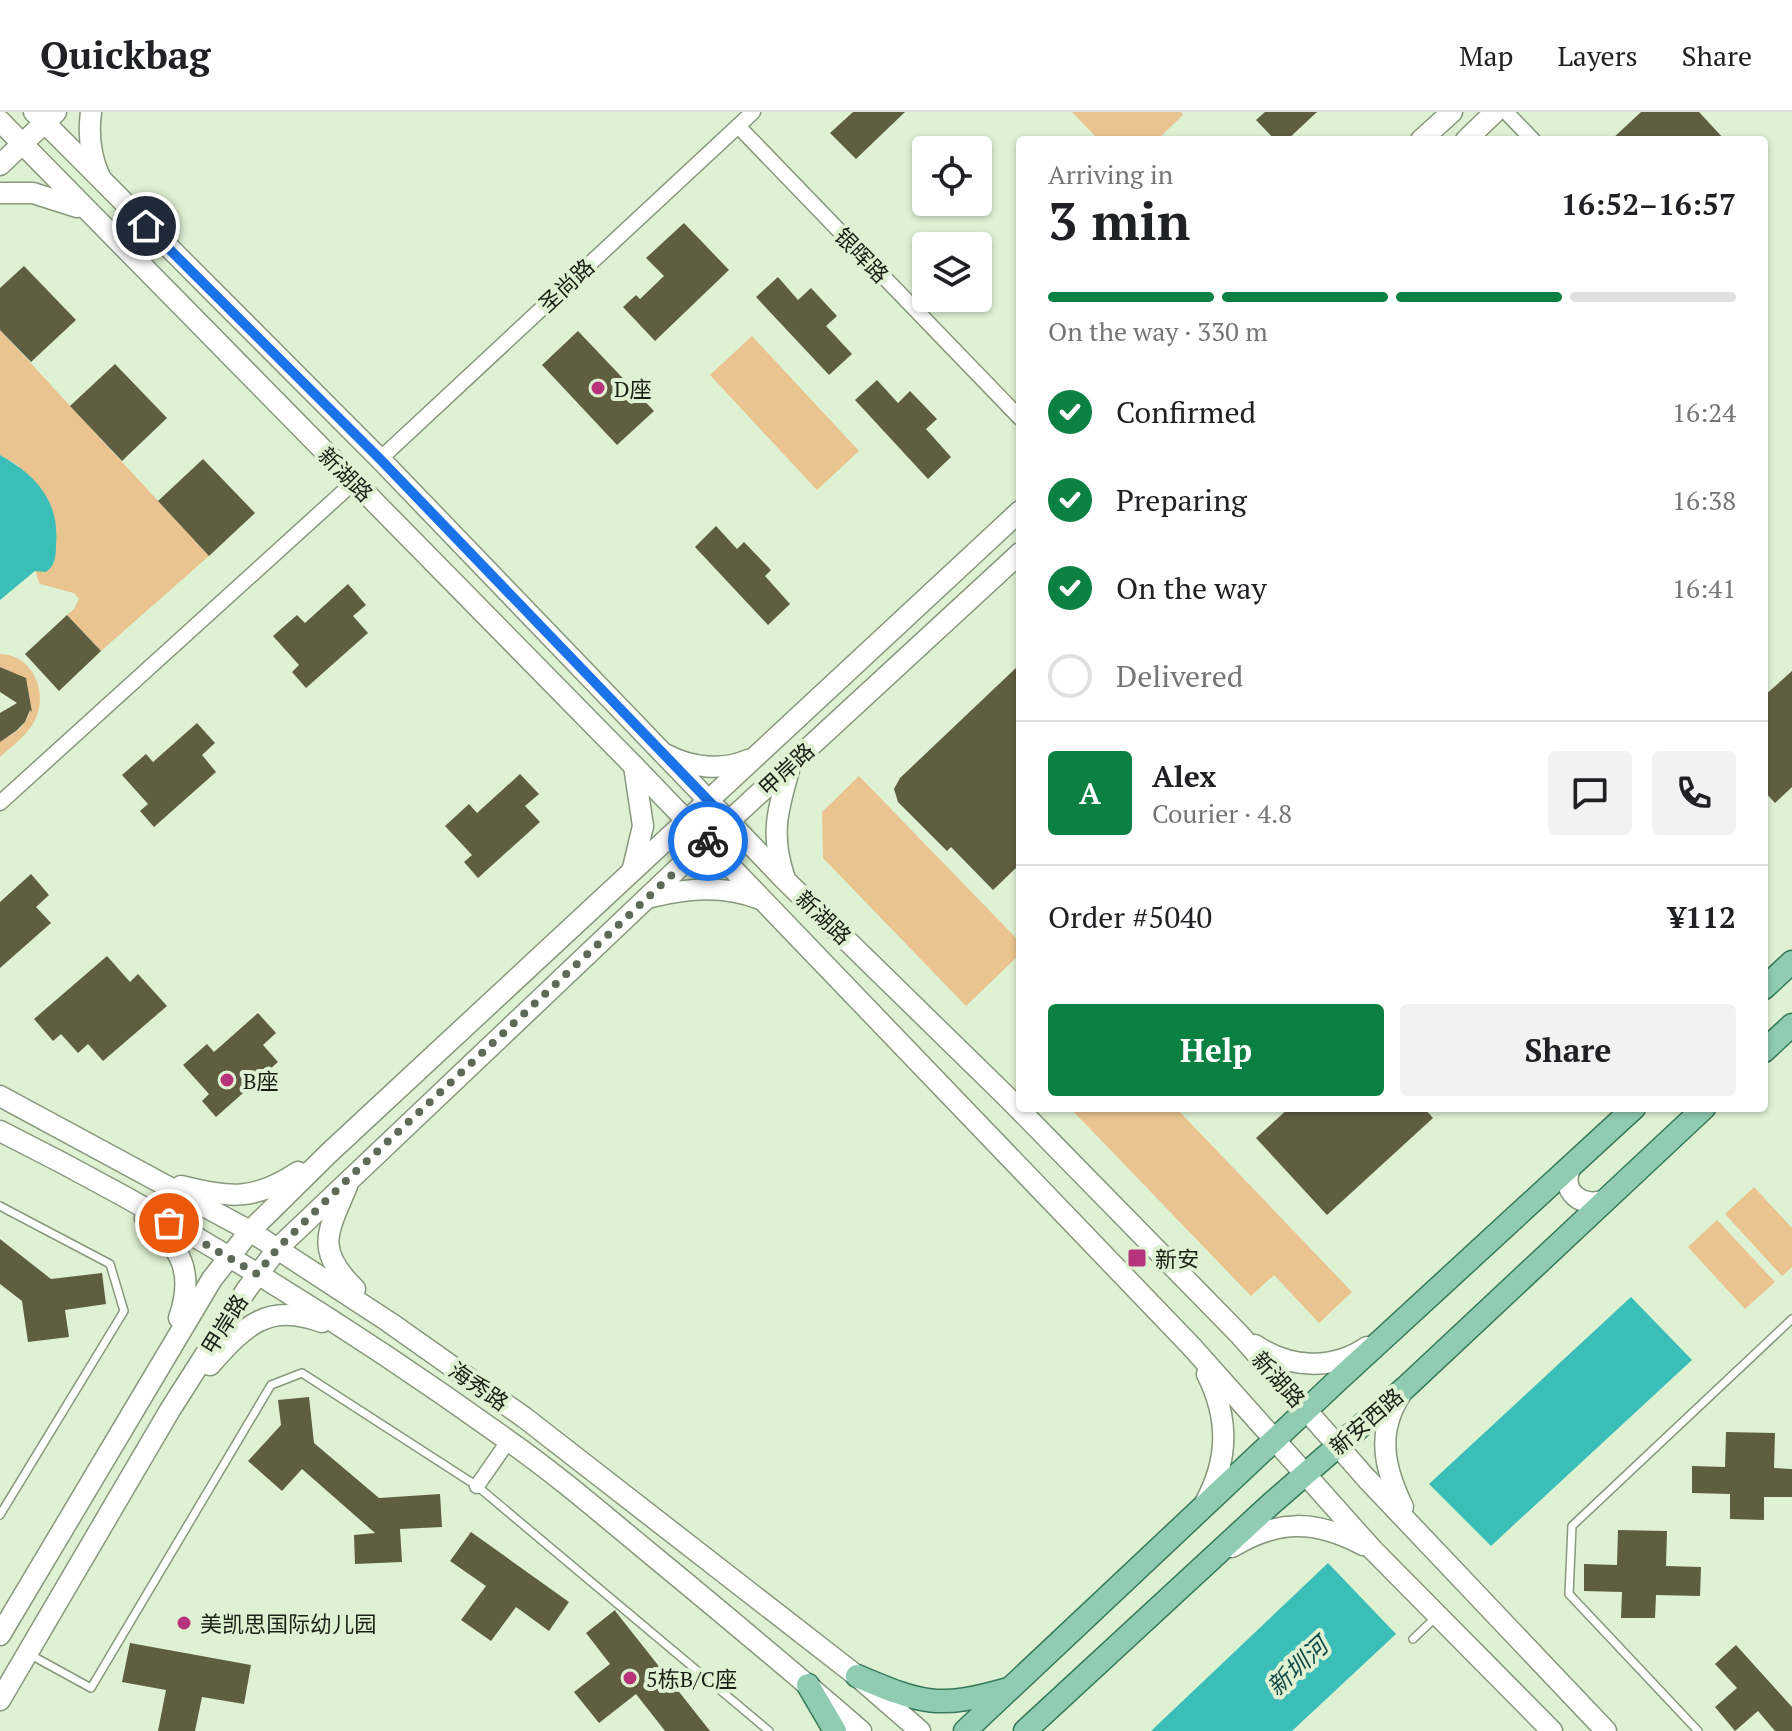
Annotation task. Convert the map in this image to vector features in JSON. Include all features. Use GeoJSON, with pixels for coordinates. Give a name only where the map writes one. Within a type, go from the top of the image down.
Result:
{"type":"FeatureCollection","features":[{"type":"Feature","properties":{"kind":"main road"},"geometry":{"type":"LineString","coordinates":[[91,112],[89,141],[104,184]]}},
{"type":"Feature","properties":{"kind":"main road"},"geometry":{"type":"LineString","coordinates":[[1425,136],[1452,112]]}},
{"type":"Feature","properties":{"kind":"main road"},"geometry":{"type":"LineString","coordinates":[[1470,136],[1495,112]]}},
{"type":"Feature","properties":{"kind":"main road"},"geometry":{"type":"LineString","coordinates":[[0,165],[23,145],[45,116]]}},
{"type":"Feature","properties":{"kind":"main road","name":"新湖路"},"geometry":{"type":"LineString","coordinates":[[45,116],[104,184],[380,459],[785,880],[1014,1092]]}},
{"type":"Feature","properties":{"kind":"main road","name":"新湖路"},"geometry":{"type":"LineString","coordinates":[[4,120],[23,145],[92,216],[686,820],[1191,1346],[1372,1549],[1552,1731]]}},
{"type":"Feature","properties":{"kind":"main road"},"geometry":{"type":"LineString","coordinates":[[0,193],[49,196],[92,216]]}},
{"type":"Feature","properties":{"kind":"main road"},"geometry":{"type":"LineString","coordinates":[[206,332],[202,318],[206,309],[220,305],[230,309]]}},
{"type":"Feature","properties":{"kind":"main road","name":"甲岸路"},"geometry":{"type":"LineString","coordinates":[[0,1635],[6,1611],[168,1350],[228,1257],[250,1231],[329,1153],[1016,515]]}},
{"type":"Feature","properties":{"kind":"main road","name":"甲岸路"},"geometry":{"type":"LineString","coordinates":[[0,1700],[170,1410],[257,1274],[278,1248],[559,980],[1016,557]]}},
{"type":"Feature","properties":{"kind":"main road"},"geometry":{"type":"LineString","coordinates":[[533,663],[542,668],[556,665],[560,656],[556,643]]}},
{"type":"Feature","properties":{"kind":"main road"},"geometry":{"type":"LineString","coordinates":[[658,749],[676,759],[712,767],[730,766],[761,751]]}},
{"type":"Feature","properties":{"kind":"main road"},"geometry":{"type":"LineString","coordinates":[[785,880],[775,844],[775,829],[791,764]]}},
{"type":"Feature","properties":{"kind":"main road"},"geometry":{"type":"LineString","coordinates":[[631,871],[643,826],[634,766]]}},
{"type":"Feature","properties":{"kind":"main road"},"geometry":{"type":"LineString","coordinates":[[647,898],[708,888],[742,892],[762,900]]}},
{"type":"Feature","properties":{"kind":"main road"},"geometry":{"type":"LineString","coordinates":[[536,960],[546,955],[559,959],[563,969],[559,980]]}},
{"type":"Feature","properties":{"kind":"main road"},"geometry":{"type":"LineString","coordinates":[[1768,984],[1792,962]]}},
{"type":"Feature","properties":{"kind":"main road"},"geometry":{"type":"LineString","coordinates":[[1768,1047],[1792,1025]]}},
{"type":"Feature","properties":{"kind":"main road","name":"海秀路"},"geometry":{"type":"LineString","coordinates":[[0,1096],[250,1231],[389,1322],[525,1418],[857,1676],[920,1731]]}},
{"type":"Feature","properties":{"kind":"main road","name":"新湖路"},"geometry":{"type":"LineString","coordinates":[[1033,1112],[1606,1731]]}},
{"type":"Feature","properties":{"kind":"main road"},"geometry":{"type":"LineString","coordinates":[[965,1731],[1307,1409],[1630,1112]]}},
{"type":"Feature","properties":{"kind":"main road","name":"新安西路"},"geometry":{"type":"LineString","coordinates":[[1025,1731],[1305,1474],[1406,1387],[1700,1112]]}},
{"type":"Feature","properties":{"kind":"main road","name":"海秀路"},"geometry":{"type":"LineString","coordinates":[[0,1131],[257,1274],[355,1335],[509,1440],[605,1516],[861,1731]]}},
{"type":"Feature","properties":{"kind":"main road"},"geometry":{"type":"LineString","coordinates":[[157,1180],[229,1196],[256,1194],[282,1183],[329,1153]]}},
{"type":"Feature","properties":{"kind":"main road"},"geometry":{"type":"LineString","coordinates":[[1572,1165],[1567,1181],[1573,1195],[1595,1204],[1607,1199]]}},
{"type":"Feature","properties":{"kind":"main road"},"geometry":{"type":"LineString","coordinates":[[351,1176],[332,1223],[328,1248],[330,1256],[339,1273],[389,1322]]}},
{"type":"Feature","properties":{"kind":"main road"},"geometry":{"type":"LineString","coordinates":[[114,1192],[152,1224],[183,1263],[187,1292],[168,1350]]}},
{"type":"Feature","properties":{"kind":"main road"},"geometry":{"type":"LineString","coordinates":[[170,1410],[233,1339],[256,1321],[295,1315],[355,1335]]}},
{"type":"Feature","properties":{"kind":"main road"},"geometry":{"type":"LineString","coordinates":[[1239,1334],[1276,1356],[1294,1362],[1325,1364],[1360,1352],[1397,1326]]}},
{"type":"Feature","properties":{"kind":"main road"},"geometry":{"type":"LineString","coordinates":[[1191,1346],[1217,1395],[1225,1432],[1217,1477],[1203,1506]]}},
{"type":"Feature","properties":{"kind":"main road"},"geometry":{"type":"LineString","coordinates":[[1406,1387],[1388,1417],[1384,1450],[1393,1487],[1412,1525]]}},
{"type":"Feature","properties":{"kind":"main road"},"geometry":{"type":"LineString","coordinates":[[1214,1557],[1259,1532],[1294,1525],[1331,1530],[1372,1549]]}},
{"type":"Feature","properties":{"kind":"main road"},"geometry":{"type":"LineString","coordinates":[[857,1676],[929,1702],[960,1701],[1013,1688]]}},
{"type":"Feature","properties":{"kind":"main road"},"geometry":{"type":"LineString","coordinates":[[808,1685],[835,1731]]}},
{"type":"Feature","properties":{"kind":"main road"},"geometry":{"type":"LineString","coordinates":[[1043,1731],[1060,1699]]}},
{"type":"Feature","properties":{"kind":"street","name":"圣尚路"},"geometry":{"type":"LineString","coordinates":[[380,459],[753,112]]}},
{"type":"Feature","properties":{"kind":"street"},"geometry":{"type":"LineString","coordinates":[[1506,112],[1529,136]]}},
{"type":"Feature","properties":{"kind":"street","name":"银晖路"},"geometry":{"type":"LineString","coordinates":[[738,126],[1016,414]]}},
{"type":"Feature","properties":{"kind":"street"},"geometry":{"type":"LineString","coordinates":[[0,803],[354,482]]}},
{"type":"Feature","properties":{"kind":"street"},"geometry":{"type":"LineString","coordinates":[[477,1486],[509,1440]]}},
{"type":"Feature","properties":{"kind":"lane"},"geometry":{"type":"LineString","coordinates":[[0,1206],[110,1264],[124,1311],[0,1515]]}},
{"type":"Feature","properties":{"kind":"lane"},"geometry":{"type":"LineString","coordinates":[[1698,1731],[1569,1594],[1572,1526],[1792,1319]]}},
{"type":"Feature","properties":{"kind":"lane"},"geometry":{"type":"LineString","coordinates":[[28,1653],[91,1688],[271,1385],[302,1373],[477,1486],[769,1731]]}},
{"type":"Feature","properties":{"kind":"lane"},"geometry":{"type":"LineString","coordinates":[[1413,1639],[1438,1616]]}},
{"type":"Feature","properties":{"kind":"shaded area"},"geometry":{"type":"Polygon","coordinates":[[[1072,112],[1181,112],[1183,115],[1161,136],[1095,136],[1072,112]]]}},
{"type":"Feature","properties":{"kind":"shaded area"},"geometry":{"type":"Polygon","coordinates":[[[0,330],[209,556],[101,651],[67,615],[79,599],[74,593],[40,584],[37,577],[19,466],[0,455],[0,330]]]}},
{"type":"Feature","properties":{"kind":"shaded area"},"geometry":{"type":"Polygon","coordinates":[[[752,336],[859,451],[817,490],[710,375],[752,336]]]}},
{"type":"Feature","properties":{"kind":"shaded area"},"geometry":{"type":"Polygon","coordinates":[[[0,654],[21,660],[29,668],[35,676],[40,698],[32,725],[0,757],[0,740],[14,734],[23,725],[30,704],[22,683],[0,667],[0,654]]]}},
{"type":"Feature","properties":{"kind":"shaded area"},"geometry":{"type":"Polygon","coordinates":[[[859,776],[1016,938],[1016,958],[966,1006],[823,858],[822,812],[859,776]]]}},
{"type":"Feature","properties":{"kind":"shaded area"},"geometry":{"type":"Polygon","coordinates":[[[1074,1112],[1180,1112],[1352,1292],[1319,1323],[1274,1275],[1251,1296],[1074,1112]]]}},
{"type":"Feature","properties":{"kind":"shaded area"},"geometry":{"type":"Polygon","coordinates":[[[1754,1187],[1792,1228],[1792,1267],[1782,1276],[1725,1214],[1754,1187]]]}},
{"type":"Feature","properties":{"kind":"shaded area"},"geometry":{"type":"Polygon","coordinates":[[[1717,1220],[1775,1282],[1745,1309],[1688,1247],[1717,1220]]]}},
{"type":"Feature","properties":{"kind":"water"},"geometry":{"type":"Polygon","coordinates":[[[0,455],[35,481],[50,502],[56,529],[56,553],[46,572],[35,571],[0,600],[0,455]]]}},
{"type":"Feature","properties":{"kind":"water"},"geometry":{"type":"Polygon","coordinates":[[[1631,1297],[1692,1360],[1491,1546],[1429,1484],[1631,1297]]]}},
{"type":"Feature","properties":{"kind":"water","name":"新圳河"},"geometry":{"type":"Polygon","coordinates":[[[1328,1563],[1396,1634],[1292,1731],[1151,1731],[1328,1563]]]}},
{"type":"Feature","properties":{"kind":"building"},"geometry":{"type":"Polygon","coordinates":[[[853,112],[905,112],[856,159],[830,133],[853,112]]]}},
{"type":"Feature","properties":{"kind":"building"},"geometry":{"type":"Polygon","coordinates":[[[1265,112],[1317,112],[1291,136],[1271,136],[1256,120],[1265,112]]]}},
{"type":"Feature","properties":{"kind":"building"},"geometry":{"type":"Polygon","coordinates":[[[1641,112],[1699,112],[1721,136],[1615,136],[1641,112]]]}},
{"type":"Feature","properties":{"kind":"building"},"geometry":{"type":"Polygon","coordinates":[[[684,223],[729,270],[655,341],[623,307],[636,295],[640,299],[664,276],[646,258],[684,223]]]}},
{"type":"Feature","properties":{"kind":"building"},"geometry":{"type":"Polygon","coordinates":[[[24,266],[76,320],[31,362],[0,330],[0,288],[24,266]]]}},
{"type":"Feature","properties":{"kind":"building"},"geometry":{"type":"Polygon","coordinates":[[[778,277],[798,300],[811,288],[837,316],[826,326],[852,354],[829,375],[756,297],[778,277]]]}},
{"type":"Feature","properties":{"kind":"building","name":"D座"},"geometry":{"type":"Polygon","coordinates":[[[578,331],[654,411],[617,445],[542,365],[578,331]]]}},
{"type":"Feature","properties":{"kind":"building"},"geometry":{"type":"Polygon","coordinates":[[[115,364],[167,418],[122,461],[70,406],[115,364]]]}},
{"type":"Feature","properties":{"kind":"building"},"geometry":{"type":"Polygon","coordinates":[[[877,380],[898,403],[910,391],[937,419],[926,429],[951,457],[928,479],[855,400],[877,380]]]}},
{"type":"Feature","properties":{"kind":"building"},"geometry":{"type":"Polygon","coordinates":[[[203,459],[255,513],[209,556],[158,501],[203,459]]]}},
{"type":"Feature","properties":{"kind":"building"},"geometry":{"type":"Polygon","coordinates":[[[716,526],[737,549],[744,542],[771,570],[765,576],[790,604],[768,625],[695,547],[716,526]]]}},
{"type":"Feature","properties":{"kind":"building"},"geometry":{"type":"Polygon","coordinates":[[[348,584],[366,605],[353,616],[368,633],[306,688],[292,672],[299,665],[273,636],[297,615],[305,623],[348,584]]]}},
{"type":"Feature","properties":{"kind":"building"},"geometry":{"type":"Polygon","coordinates":[[[67,615],[101,651],[59,691],[25,654],[67,615]]]}},
{"type":"Feature","properties":{"kind":"building"},"geometry":{"type":"Polygon","coordinates":[[[0,667],[26,678],[32,712],[30,710],[25,722],[16,731],[0,742],[0,713],[17,703],[0,692],[0,667]]]}},
{"type":"Feature","properties":{"kind":"building"},"geometry":{"type":"Polygon","coordinates":[[[1016,668],[1016,868],[993,890],[951,847],[947,851],[898,802],[894,789],[900,778],[1016,668]]]}},
{"type":"Feature","properties":{"kind":"building"},"geometry":{"type":"Polygon","coordinates":[[[1792,671],[1792,787],[1775,803],[1768,795],[1768,692],[1792,671]]]}},
{"type":"Feature","properties":{"kind":"building"},"geometry":{"type":"Polygon","coordinates":[[[197,723],[215,743],[202,755],[216,772],[154,827],[140,811],[148,804],[122,775],[146,754],[153,762],[197,723]]]}},
{"type":"Feature","properties":{"kind":"building"},"geometry":{"type":"Polygon","coordinates":[[[520,774],[539,794],[525,806],[540,822],[478,878],[464,862],[472,855],[445,826],[469,804],[477,813],[520,774]]]}},
{"type":"Feature","properties":{"kind":"building"},"geometry":{"type":"Polygon","coordinates":[[[31,874],[49,895],[36,907],[51,923],[0,968],[0,902],[31,874]]]}},
{"type":"Feature","properties":{"kind":"building"},"geometry":{"type":"Polygon","coordinates":[[[107,956],[130,982],[138,974],[167,1006],[103,1061],[88,1044],[78,1053],[61,1034],[53,1041],[34,1019],[107,956]]]}},
{"type":"Feature","properties":{"kind":"building","name":"B座"},"geometry":{"type":"Polygon","coordinates":[[[258,1013],[276,1033],[263,1045],[278,1062],[216,1117],[202,1101],[209,1094],[183,1065],[207,1044],[214,1052],[258,1013]]]}},
{"type":"Feature","properties":{"kind":"building"},"geometry":{"type":"Polygon","coordinates":[[[1285,1112],[1428,1112],[1433,1118],[1327,1215],[1256,1138],[1285,1112]]]}},
{"type":"Feature","properties":{"kind":"building"},"geometry":{"type":"Polygon","coordinates":[[[0,1239],[51,1279],[102,1273],[106,1304],[65,1310],[69,1337],[28,1342],[22,1301],[0,1284],[0,1239]]]}},
{"type":"Feature","properties":{"kind":"building"},"geometry":{"type":"Polygon","coordinates":[[[309,1397],[314,1443],[379,1498],[440,1494],[442,1527],[400,1529],[402,1562],[355,1564],[354,1535],[375,1533],[302,1469],[282,1491],[248,1461],[281,1425],[278,1400],[309,1397]]]}},
{"type":"Feature","properties":{"kind":"building"},"geometry":{"type":"Polygon","coordinates":[[[1726,1432],[1775,1433],[1774,1468],[1792,1469],[1792,1497],[1764,1497],[1764,1520],[1730,1519],[1730,1494],[1692,1493],[1692,1466],[1725,1467],[1726,1432]]]}},
{"type":"Feature","properties":{"kind":"building"},"geometry":{"type":"Polygon","coordinates":[[[1618,1530],[1667,1531],[1666,1566],[1701,1567],[1700,1596],[1656,1595],[1655,1618],[1621,1618],[1622,1592],[1584,1591],[1584,1564],[1617,1565],[1618,1530]]]}},
{"type":"Feature","properties":{"kind":"building"},"geometry":{"type":"Polygon","coordinates":[[[471,1532],[569,1602],[549,1631],[516,1607],[491,1641],[461,1620],[486,1586],[450,1561],[471,1532]]]}},
{"type":"Feature","properties":{"kind":"building","name":"5栋B/C座"},"geometry":{"type":"Polygon","coordinates":[[[615,1610],[710,1731],[665,1731],[636,1694],[599,1723],[574,1692],[610,1664],[586,1633],[615,1610]]]}},
{"type":"Feature","properties":{"kind":"building"},"geometry":{"type":"Polygon","coordinates":[[[130,1643],[251,1665],[244,1704],[202,1697],[195,1731],[158,1731],[166,1690],[122,1682],[130,1643]]]}},
{"type":"Feature","properties":{"kind":"building"},"geometry":{"type":"Polygon","coordinates":[[[1736,1645],[1792,1707],[1792,1731],[1775,1731],[1758,1711],[1735,1731],[1715,1707],[1737,1688],[1715,1664],[1736,1645]]]}},
{"type":"Feature","properties":{"kind":"way so far"},"geometry":{"type":"LineString","coordinates":[[169,1223],[257,1274],[278,1248],[351,1176],[708,841]]}},
{"type":"Feature","properties":{"kind":"place","name":"D座"},"geometry":{"type":"Point","coordinates":[598,388]}},
{"type":"Feature","properties":{"kind":"place","name":"B座"},"geometry":{"type":"Point","coordinates":[227,1080]}},
{"type":"Feature","properties":{"kind":"place","name":"新安"},"geometry":{"type":"Point","coordinates":[1137,1258]}},
{"type":"Feature","properties":{"kind":"place","name":"美凯思国际幼儿园"},"geometry":{"type":"Point","coordinates":[184,1623]}},
{"type":"Feature","properties":{"kind":"place","name":"5栋B/C座"},"geometry":{"type":"Point","coordinates":[630,1678]}},
{"type":"Feature","properties":{"kind":"route"},"geometry":{"type":"LineString","coordinates":[[146,226],[380,459],[729,822],[708,841]]}}]}
